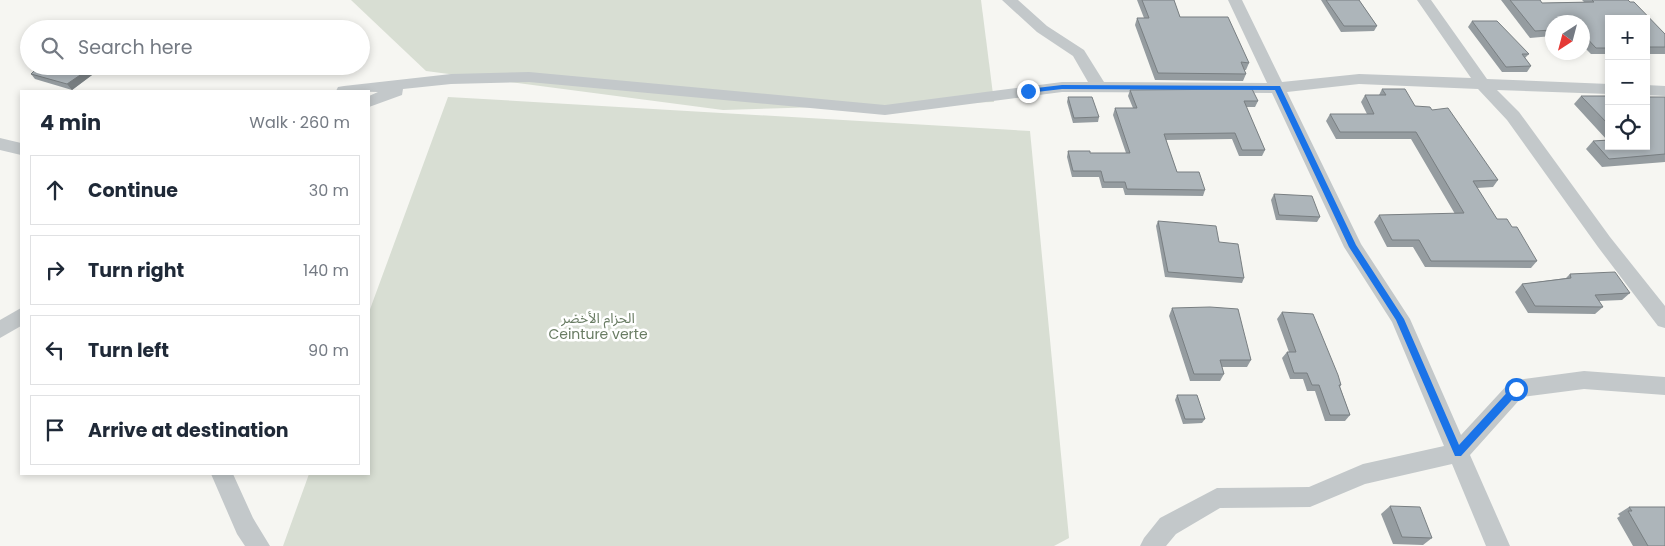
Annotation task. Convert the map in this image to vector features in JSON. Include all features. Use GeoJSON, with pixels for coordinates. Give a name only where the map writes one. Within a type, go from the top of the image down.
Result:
{"type":"FeatureCollection","features":[{"type":"Feature","properties":{"kind":"street"},"geometry":{"type":"LineString","coordinates":[[1009,0],[1042,29],[1079,53],[1099,87]]}},
{"type":"Feature","properties":{"kind":"street"},"geometry":{"type":"LineString","coordinates":[[1235,0],[1353,247],[1400,319],[1498,546]]}},
{"type":"Feature","properties":{"kind":"street"},"geometry":{"type":"LineString","coordinates":[[1424,0],[1484,86],[1513,116],[1604,242],[1665,320]]}},
{"type":"Feature","properties":{"kind":"street"},"geometry":{"type":"LineString","coordinates":[[351,90],[418,81],[529,77],[885,110],[1062,87],[1277,88],[1359,79],[1484,86],[1605,89]]}},
{"type":"Feature","properties":{"kind":"street"},"geometry":{"type":"LineString","coordinates":[[370,102],[418,81]]}},
{"type":"Feature","properties":{"kind":"street"},"geometry":{"type":"LineString","coordinates":[[1650,90],[1665,90]]}},
{"type":"Feature","properties":{"kind":"street"},"geometry":{"type":"LineString","coordinates":[[0,330],[20,317]]}},
{"type":"Feature","properties":{"kind":"street"},"geometry":{"type":"LineString","coordinates":[[1152,546],[1168,526],[1217,498],[1310,497],[1363,474],[1458,453],[1516,389],[1584,380],[1665,386]]}},
{"type":"Feature","properties":{"kind":"street"},"geometry":{"type":"LineString","coordinates":[[222,475],[245,526],[258,546]]}},
{"type":"Feature","properties":{"kind":"green space"},"geometry":{"type":"Polygon","coordinates":[[[351,0],[981,0],[994,102],[723,110],[426,71],[351,0]]]}},
{"type":"Feature","properties":{"kind":"green space","name":"الحزام الأخضر Ceinture verte"},"geometry":{"type":"Polygon","coordinates":[[[448,97],[1030,131],[1069,538],[1054,546],[283,546],[309,475],[370,475],[370,309],[448,97]]]}},
{"type":"Feature","properties":{"kind":"building"},"geometry":{"type":"Polygon","coordinates":[[[1142,0],[1174,0],[1180,17],[1228,17],[1249,63],[1241,62],[1246,74],[1158,73],[1137,18],[1149,18],[1142,0]]]}},
{"type":"Feature","properties":{"kind":"building"},"geometry":{"type":"Polygon","coordinates":[[[1326,0],[1359,0],[1377,26],[1344,26],[1326,0]]]}},
{"type":"Feature","properties":{"kind":"building"},"geometry":{"type":"Polygon","coordinates":[[[1510,0],[1540,0],[1542,3],[1628,0],[1634,2],[1647,15],[1605,15],[1605,48],[1596,48],[1590,42],[1590,15],[1545,15],[1545,30],[1535,31],[1510,0]]]}},
{"type":"Feature","properties":{"kind":"building"},"geometry":{"type":"Polygon","coordinates":[[[1650,19],[1665,34],[1665,47],[1650,47],[1650,19]]]}},
{"type":"Feature","properties":{"kind":"building"},"geometry":{"type":"Polygon","coordinates":[[[1472,21],[1497,21],[1529,54],[1522,54],[1531,66],[1506,67],[1472,21]]]}},
{"type":"Feature","properties":{"kind":"building"},"geometry":{"type":"Polygon","coordinates":[[[35,75],[80,75],[67,84],[35,75]]]}},
{"type":"Feature","properties":{"kind":"building"},"geometry":{"type":"Polygon","coordinates":[[[1252,89],[1258,101],[1244,101],[1265,150],[1242,150],[1235,133],[1164,134],[1177,172],[1199,172],[1205,190],[1127,189],[1125,182],[1104,182],[1101,171],[1073,171],[1068,151],[1130,153],[1115,108],[1137,108],[1130,90],[1252,89]]]}},
{"type":"Feature","properties":{"kind":"building"},"geometry":{"type":"Polygon","coordinates":[[[1382,89],[1405,89],[1415,106],[1430,107],[1432,110],[1448,108],[1498,180],[1473,181],[1497,219],[1507,219],[1512,227],[1517,227],[1537,261],[1431,261],[1419,240],[1392,240],[1379,215],[1464,213],[1416,132],[1340,132],[1330,114],[1374,114],[1365,95],[1386,95],[1382,89]]]}},
{"type":"Feature","properties":{"kind":"building"},"geometry":{"type":"Polygon","coordinates":[[[1581,96],[1605,96],[1605,121],[1581,96]]]}},
{"type":"Feature","properties":{"kind":"building"},"geometry":{"type":"Polygon","coordinates":[[[1068,97],[1092,97],[1099,117],[1074,118],[1068,97]]]}},
{"type":"Feature","properties":{"kind":"building"},"geometry":{"type":"Polygon","coordinates":[[[1650,97],[1665,97],[1665,154],[1609,159],[1593,141],[1605,140],[1605,150],[1650,150],[1650,97]]]}},
{"type":"Feature","properties":{"kind":"building"},"geometry":{"type":"Polygon","coordinates":[[[1274,194],[1312,196],[1320,217],[1279,215],[1274,194]]]}},
{"type":"Feature","properties":{"kind":"building"},"geometry":{"type":"Polygon","coordinates":[[[1158,221],[1216,226],[1219,242],[1238,244],[1244,278],[1168,272],[1158,221]]]}},
{"type":"Feature","properties":{"kind":"building"},"geometry":{"type":"Polygon","coordinates":[[[1615,272],[1630,293],[1595,295],[1603,307],[1535,306],[1522,284],[1571,278],[1570,274],[1615,272]]]}},
{"type":"Feature","properties":{"kind":"building"},"geometry":{"type":"Polygon","coordinates":[[[1210,307],[1238,309],[1251,360],[1220,360],[1224,374],[1194,374],[1172,308],[1210,307]]]}},
{"type":"Feature","properties":{"kind":"building"},"geometry":{"type":"Polygon","coordinates":[[[1282,312],[1313,314],[1338,375],[1341,385],[1339,385],[1350,415],[1330,415],[1319,385],[1312,385],[1307,373],[1294,373],[1287,352],[1296,352],[1282,312]]]}},
{"type":"Feature","properties":{"kind":"building"},"geometry":{"type":"Polygon","coordinates":[[[1177,395],[1197,395],[1205,419],[1185,419],[1177,395]]]}},
{"type":"Feature","properties":{"kind":"building"},"geometry":{"type":"Polygon","coordinates":[[[1390,506],[1420,507],[1432,538],[1402,537],[1390,506]]]}},
{"type":"Feature","properties":{"kind":"building"},"geometry":{"type":"Polygon","coordinates":[[[1629,507],[1665,507],[1665,546],[1648,546],[1628,511],[1632,511],[1629,507]]]}},
{"type":"Feature","properties":{"kind":"route"},"geometry":{"type":"LineString","coordinates":[[1028,91],[1062,87],[1277,88],[1353,247],[1400,319],[1458,453],[1516,389]]}}]}
